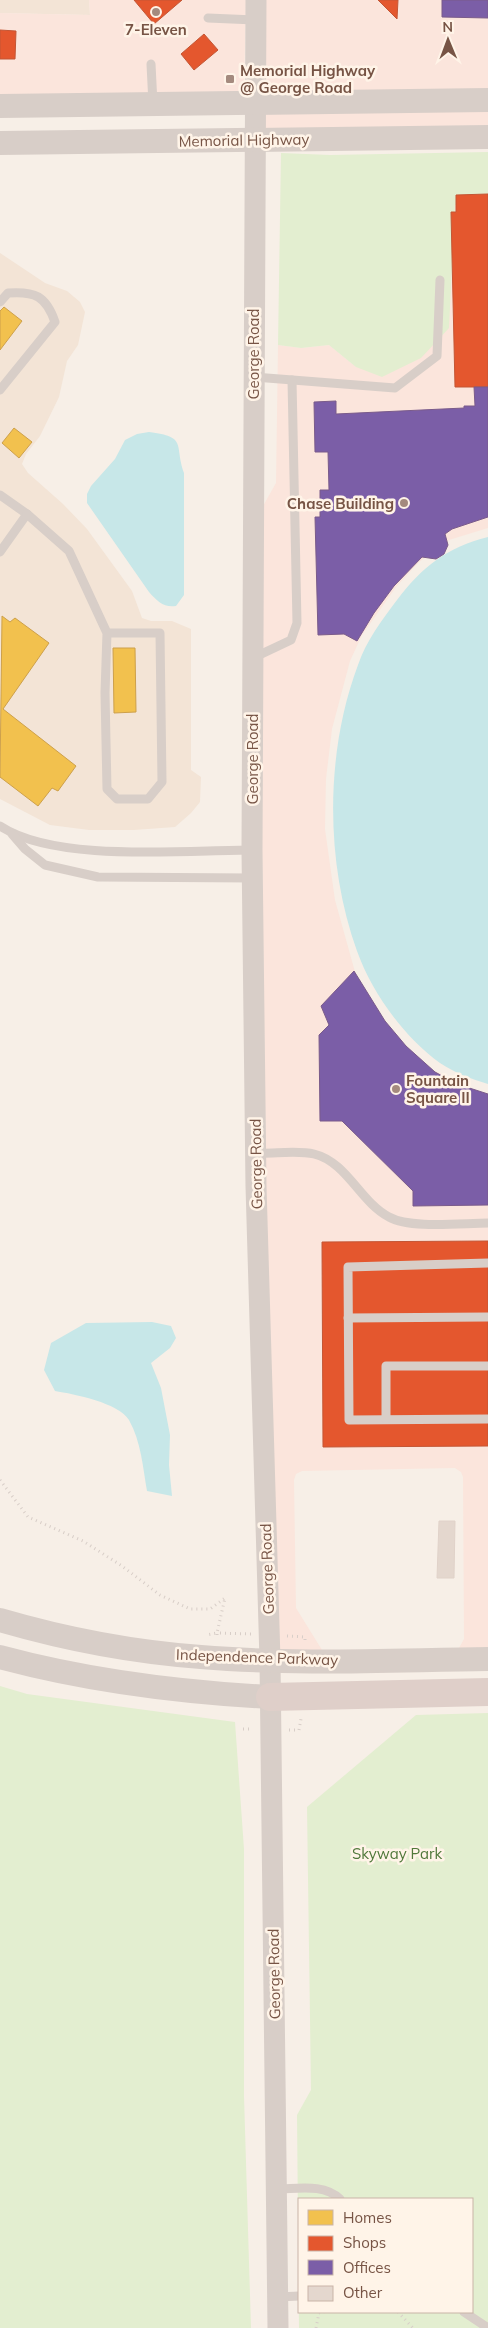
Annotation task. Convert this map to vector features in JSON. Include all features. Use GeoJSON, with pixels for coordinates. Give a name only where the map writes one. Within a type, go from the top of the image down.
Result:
{"type":"FeatureCollection","features":[{"type":"Feature","properties":{"kind":"highway"},"geometry":{"type":"LineString","coordinates":[[270,1696],[488,1692]]}},
{"type":"Feature","properties":{"kind":"main road"},"geometry":{"type":"LineString","coordinates":[[0,106],[488,100]]}},
{"type":"Feature","properties":{"kind":"main road","name":"Memorial Highway"},"geometry":{"type":"LineString","coordinates":[[0,143],[488,137]]}},
{"type":"Feature","properties":{"kind":"main road","name":"Independence Parkway"},"geometry":{"type":"LineString","coordinates":[[0,1620],[65,1637],[138,1650],[201,1658],[270,1660],[488,1658]]}},
{"type":"Feature","properties":{"kind":"main road"},"geometry":{"type":"LineString","coordinates":[[0,1657],[127,1684],[187,1692],[270,1696]]}},
{"type":"Feature","properties":{"kind":"street","name":"George Road"},"geometry":{"type":"LineString","coordinates":[[256,10],[254,103],[252,878],[256,1154],[270,1660],[278,2328]]}},
{"type":"Feature","properties":{"kind":"lane"},"geometry":{"type":"LineString","coordinates":[[208,18],[256,10]]}},
{"type":"Feature","properties":{"kind":"lane"},"geometry":{"type":"LineString","coordinates":[[151,64],[153,104]]}},
{"type":"Feature","properties":{"kind":"lane"},"geometry":{"type":"LineString","coordinates":[[253,377],[395,388],[437,356],[440,280]]}},
{"type":"Feature","properties":{"kind":"lane"},"geometry":{"type":"LineString","coordinates":[[0,302],[4,290],[27,292],[45,300],[55,322],[0,390]]}},
{"type":"Feature","properties":{"kind":"lane"},"geometry":{"type":"LineString","coordinates":[[252,658],[291,640],[297,623],[292,380]]}},
{"type":"Feature","properties":{"kind":"lane"},"geometry":{"type":"LineString","coordinates":[[0,496],[27,514],[69,551],[107,633],[105,693],[107,790],[118,799],[148,799],[162,782],[160,633],[107,633]]}},
{"type":"Feature","properties":{"kind":"lane"},"geometry":{"type":"LineString","coordinates":[[0,552],[27,514]]}},
{"type":"Feature","properties":{"kind":"lane"},"geometry":{"type":"LineString","coordinates":[[0,826],[12,834],[25,849],[45,864],[98,877],[252,878]]}},
{"type":"Feature","properties":{"kind":"lane"},"geometry":{"type":"LineString","coordinates":[[12,834],[41,843],[73,849],[116,851],[252,850]]}},
{"type":"Feature","properties":{"kind":"lane"},"geometry":{"type":"LineString","coordinates":[[256,1154],[313,1154],[336,1164],[370,1205],[390,1218],[407,1224],[488,1222]]}},
{"type":"Feature","properties":{"kind":"lane"},"geometry":{"type":"LineString","coordinates":[[488,1263],[348,1267],[349,1420],[488,1419]]}},
{"type":"Feature","properties":{"kind":"lane"},"geometry":{"type":"LineString","coordinates":[[348,1318],[488,1317]]}},
{"type":"Feature","properties":{"kind":"lane"},"geometry":{"type":"LineString","coordinates":[[386,1419],[386,1366],[488,1366]]}},
{"type":"Feature","properties":{"kind":"lane"},"geometry":{"type":"LineString","coordinates":[[276,2189],[322,2189],[339,2198]]}},
{"type":"Feature","properties":{"kind":"lane"},"geometry":{"type":"LineString","coordinates":[[278,2297],[298,2296]]}},
{"type":"Feature","properties":{"kind":"lane"},"geometry":{"type":"LineString","coordinates":[[466,2313],[488,2328]]}},
{"type":"Feature","properties":{"kind":"path"},"geometry":{"type":"LineString","coordinates":[[0,1480],[28,1518],[83,1541],[122,1566],[160,1595],[190,1609],[210,1609],[225,1598],[217,1633]]}},
{"type":"Feature","properties":{"kind":"path"},"geometry":{"type":"LineString","coordinates":[[316,2328],[319,2313]]}},
{"type":"Feature","properties":{"kind":"path"},"geometry":{"type":"LineString","coordinates":[[399,2313],[413,2328]]}},
{"type":"Feature","properties":{"kind":"shaded area"},"geometry":{"type":"Polygon","coordinates":[[[0,0],[89,0],[90,15],[0,13],[0,0]]]}},
{"type":"Feature","properties":{"kind":"shaded area"},"geometry":{"type":"Polygon","coordinates":[[[89,0],[246,0],[244,92],[0,96],[0,13],[90,15],[89,0]]]}},
{"type":"Feature","properties":{"kind":"shaded area"},"geometry":{"type":"Polygon","coordinates":[[[265,0],[488,0],[488,90],[264,92],[265,0]]]}},
{"type":"Feature","properties":{"kind":"shaded area"},"geometry":{"type":"Polygon","coordinates":[[[488,111],[488,126],[264,129],[264,114],[488,111]]]}},
{"type":"Feature","properties":{"kind":"shaded area"},"geometry":{"type":"Polygon","coordinates":[[[488,204],[488,528],[449,540],[419,562],[396,587],[362,635],[350,661],[332,729],[326,779],[325,829],[335,900],[365,1008],[413,1063],[442,1074],[463,1086],[488,1094],[488,1648],[459,1648],[464,1639],[463,1477],[461,1472],[455,1468],[302,1471],[296,1474],[294,1480],[296,1608],[322,1650],[279,1650],[266,1185],[262,850],[263,506],[276,483],[278,345],[301,348],[329,345],[356,367],[455,205],[488,204]]]}},
{"type":"Feature","properties":{"kind":"shaded area"},"geometry":{"type":"Polygon","coordinates":[[[0,253],[45,283],[67,291],[80,302],[85,312],[78,345],[67,361],[59,397],[40,436],[26,454],[22,464],[28,473],[63,504],[87,529],[132,591],[142,618],[151,621],[172,621],[191,629],[191,770],[201,777],[200,802],[175,827],[134,830],[89,830],[50,825],[0,799],[0,253]]]}},
{"type":"Feature","properties":{"kind":"green space"},"geometry":{"type":"Polygon","coordinates":[[[488,152],[488,204],[455,205],[449,328],[421,358],[382,377],[356,367],[329,345],[301,348],[278,345],[281,153],[330,155],[488,152]]]}},
{"type":"Feature","properties":{"kind":"green space"},"geometry":{"type":"Polygon","coordinates":[[[0,1686],[27,1694],[235,1722],[244,1849],[244,2096],[251,2328],[0,2328],[0,1686]]]}},
{"type":"Feature","properties":{"kind":"green space","name":"Skyway Park"},"geometry":{"type":"Polygon","coordinates":[[[488,1713],[488,2328],[299,2328],[299,2313],[473,2313],[473,2198],[298,2198],[298,2222],[297,2115],[311,2090],[307,1807],[416,1715],[488,1713]]]}},
{"type":"Feature","properties":{"kind":"water"},"geometry":{"type":"Polygon","coordinates":[[[149,432],[170,436],[175,440],[184,473],[184,595],[176,606],[168,606],[161,603],[149,592],[87,503],[87,494],[91,486],[115,459],[125,440],[137,434],[149,432]]]}},
{"type":"Feature","properties":{"kind":"water"},"geometry":{"type":"Polygon","coordinates":[[[488,537],[488,1084],[451,1070],[427,1052],[402,1027],[371,983],[357,951],[339,881],[333,808],[339,734],[347,699],[358,665],[370,639],[406,588],[426,568],[460,546],[488,537]]]}},
{"type":"Feature","properties":{"kind":"water"},"geometry":{"type":"Polygon","coordinates":[[[152,1322],[171,1326],[176,1338],[170,1348],[151,1363],[161,1388],[170,1435],[169,1465],[172,1496],[147,1491],[136,1437],[129,1420],[124,1414],[95,1400],[55,1391],[44,1370],[51,1343],[86,1323],[152,1322]]]}},
{"type":"Feature","properties":{"kind":"building: Homes"},"geometry":{"type":"Polygon","coordinates":[[[4,307],[22,321],[0,350],[0,311],[4,307]]]}},
{"type":"Feature","properties":{"kind":"building: Homes"},"geometry":{"type":"Polygon","coordinates":[[[14,428],[32,442],[19,458],[2,443],[14,428]]]}},
{"type":"Feature","properties":{"kind":"building: Homes"},"geometry":{"type":"Polygon","coordinates":[[[2,616],[10,622],[15,618],[49,643],[3,709],[76,766],[58,791],[52,788],[38,806],[0,777],[2,616]]]}},
{"type":"Feature","properties":{"kind":"building: Homes"},"geometry":{"type":"Polygon","coordinates":[[[113,648],[135,648],[136,712],[114,713],[113,648]]]}},
{"type":"Feature","properties":{"kind":"building: Shops","name":"7-Eleven"},"geometry":{"type":"Polygon","coordinates":[[[134,0],[182,0],[154,24],[134,0]]]}},
{"type":"Feature","properties":{"kind":"building: Shops"},"geometry":{"type":"Polygon","coordinates":[[[378,0],[398,0],[397,19],[378,0]]]}},
{"type":"Feature","properties":{"kind":"building: Shops"},"geometry":{"type":"Polygon","coordinates":[[[0,30],[16,31],[15,59],[0,59],[0,30]]]}},
{"type":"Feature","properties":{"kind":"building: Shops"},"geometry":{"type":"Polygon","coordinates":[[[204,34],[218,50],[194,70],[181,54],[204,34]]]}},
{"type":"Feature","properties":{"kind":"building: Shops"},"geometry":{"type":"Polygon","coordinates":[[[488,194],[488,387],[455,387],[451,212],[456,212],[456,195],[488,194]]]}},
{"type":"Feature","properties":{"kind":"building: Shops"},"geometry":{"type":"Polygon","coordinates":[[[488,1241],[488,1446],[323,1447],[322,1242],[488,1241]]]}},
{"type":"Feature","properties":{"kind":"building: Offices"},"geometry":{"type":"Polygon","coordinates":[[[442,0],[488,0],[488,18],[442,17],[442,0]]]}},
{"type":"Feature","properties":{"kind":"building: Offices","name":"Chase Building"},"geometry":{"type":"Polygon","coordinates":[[[474,387],[488,387],[488,517],[452,529],[445,534],[448,545],[444,554],[436,559],[422,557],[394,586],[374,613],[357,641],[344,634],[318,635],[315,517],[320,517],[320,490],[329,490],[328,452],[315,452],[314,402],[336,401],[336,414],[464,408],[464,406],[475,406],[474,387]]]}},
{"type":"Feature","properties":{"kind":"building: Offices","name":"Fountain Square II"},"geometry":{"type":"Polygon","coordinates":[[[354,971],[385,1021],[406,1046],[435,1072],[457,1084],[488,1094],[488,1205],[413,1206],[413,1191],[342,1121],[320,1121],[319,1035],[329,1025],[321,1006],[354,971]]]}},
{"type":"Feature","properties":{"kind":"building: Other"},"geometry":{"type":"Polygon","coordinates":[[[439,1521],[455,1521],[454,1578],[437,1578],[439,1521]]]}},
{"type":"Feature","properties":{"kind":"place","name":"7-Eleven"},"geometry":{"type":"Point","coordinates":[156,12]}},
{"type":"Feature","properties":{"kind":"place","name":"Memorial Highway @ George Road"},"geometry":{"type":"Point","coordinates":[230,79]}},
{"type":"Feature","properties":{"kind":"place","name":"Chase Building"},"geometry":{"type":"Point","coordinates":[404,503]}},
{"type":"Feature","properties":{"kind":"place","name":"Fountain Square II"},"geometry":{"type":"Point","coordinates":[396,1089]}}]}
